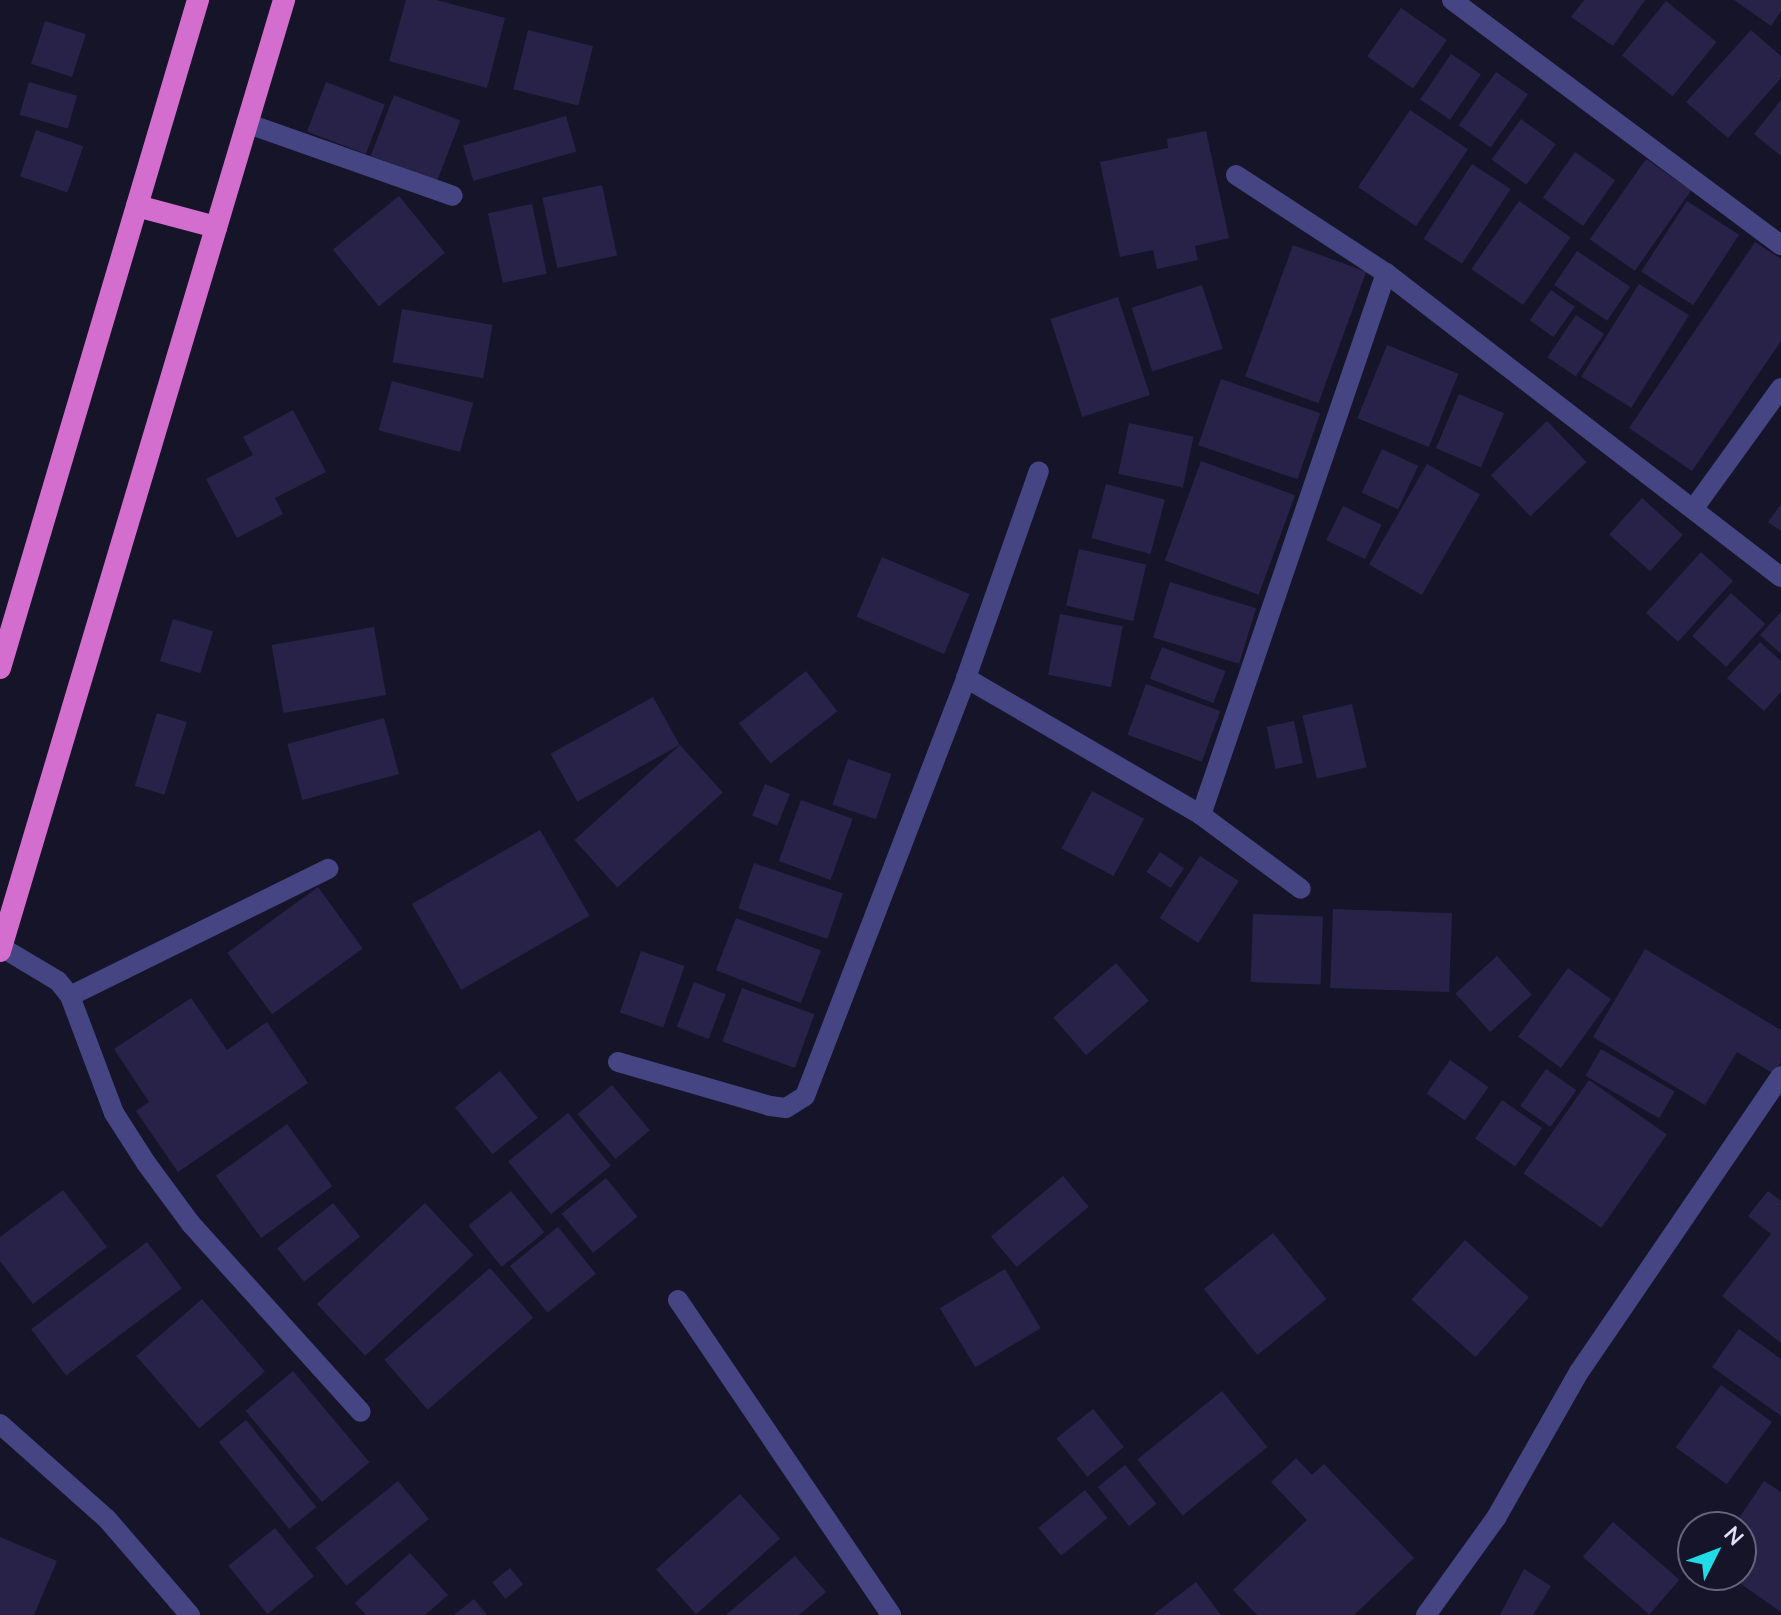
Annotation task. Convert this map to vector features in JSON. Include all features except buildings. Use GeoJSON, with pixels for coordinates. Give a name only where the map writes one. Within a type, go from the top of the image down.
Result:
{"type":"FeatureCollection","features":[{"type":"Feature","properties":{"kind":"highway"},"geometry":{"type":"LineString","coordinates":[[0,668],[198,0]]}},
{"type":"Feature","properties":{"kind":"highway"},"geometry":{"type":"LineString","coordinates":[[1,949],[284,0]]}},
{"type":"Feature","properties":{"kind":"highway"},"geometry":{"type":"LineString","coordinates":[[137,206],[216,227]]}},
{"type":"Feature","properties":{"kind":"street"},"geometry":{"type":"LineString","coordinates":[[1452,0],[1781,245]]}},
{"type":"Feature","properties":{"kind":"street"},"geometry":{"type":"LineString","coordinates":[[246,123],[453,196]]}},
{"type":"Feature","properties":{"kind":"street"},"geometry":{"type":"LineString","coordinates":[[1236,175],[1386,273],[1781,577]]}},
{"type":"Feature","properties":{"kind":"street"},"geometry":{"type":"LineString","coordinates":[[1201,815],[1386,273]]}},
{"type":"Feature","properties":{"kind":"street"},"geometry":{"type":"LineString","coordinates":[[1694,508],[1781,388]]}},
{"type":"Feature","properties":{"kind":"street"},"geometry":{"type":"LineString","coordinates":[[618,1062],[770,1106],[786,1108],[805,1096],[966,678],[1039,471]]}},
{"type":"Feature","properties":{"kind":"street"},"geometry":{"type":"LineString","coordinates":[[966,678],[1201,815],[1301,889]]}},
{"type":"Feature","properties":{"kind":"street"},"geometry":{"type":"LineString","coordinates":[[70,996],[328,869]]}},
{"type":"Feature","properties":{"kind":"street"},"geometry":{"type":"LineString","coordinates":[[1,949],[58,981],[70,996],[114,1113],[146,1163],[191,1224],[361,1412]]}},
{"type":"Feature","properties":{"kind":"street"},"geometry":{"type":"LineString","coordinates":[[1426,1615],[1496,1518],[1579,1372],[1781,1076]]}},
{"type":"Feature","properties":{"kind":"street"},"geometry":{"type":"LineString","coordinates":[[678,1300],[891,1615]]}},
{"type":"Feature","properties":{"kind":"street"},"geometry":{"type":"LineString","coordinates":[[0,1424],[107,1519],[190,1615]]}}]}
